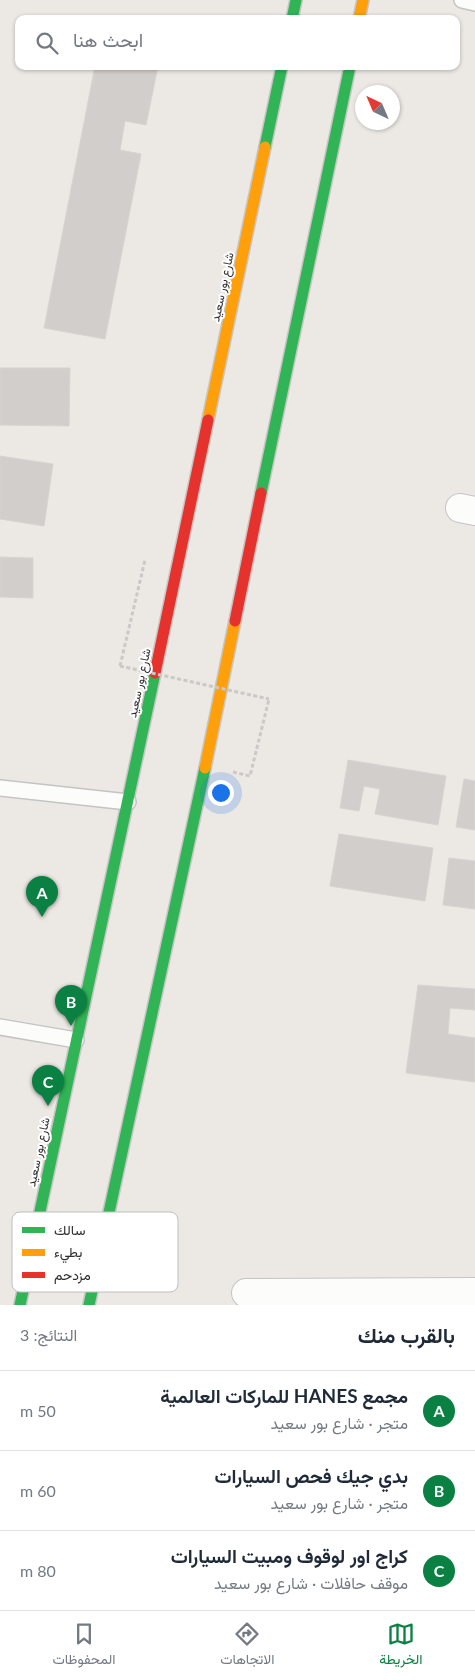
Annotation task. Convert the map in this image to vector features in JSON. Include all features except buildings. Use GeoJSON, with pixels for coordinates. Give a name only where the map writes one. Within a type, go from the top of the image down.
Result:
{"type":"FeatureCollection","features":[{"type":"Feature","properties":{"kind":"main road"},"geometry":{"type":"LineString","coordinates":[[293,15],[296,0]]}},
{"type":"Feature","properties":{"kind":"main road"},"geometry":{"type":"LineString","coordinates":[[360,15],[363,0]]}},
{"type":"Feature","properties":{"kind":"main road","name":"شارع بور سعيد"},"geometry":{"type":"LineString","coordinates":[[40,1212],[128,802],[281,70]]}},
{"type":"Feature","properties":{"kind":"main road"},"geometry":{"type":"LineString","coordinates":[[109,1212],[205,766],[349,70]]}},
{"type":"Feature","properties":{"kind":"main road","name":"شارع بور سعيد"},"geometry":{"type":"LineString","coordinates":[[20,1305],[23,1292]]}},
{"type":"Feature","properties":{"kind":"main road"},"geometry":{"type":"LineString","coordinates":[[89,1305],[92,1292]]}},
{"type":"Feature","properties":{"kind":"street"},"geometry":{"type":"LineString","coordinates":[[246,1293],[475,1292]]}},
{"type":"Feature","properties":{"kind":"lane"},"geometry":{"type":"LineString","coordinates":[[462,0],[475,2]]}},
{"type":"Feature","properties":{"kind":"lane"},"geometry":{"type":"LineString","coordinates":[[0,788],[128,802]]}},
{"type":"Feature","properties":{"kind":"lane"},"geometry":{"type":"LineString","coordinates":[[0,1027],[76,1040]]}},
{"type":"Feature","properties":{"kind":"path"},"geometry":{"type":"LineString","coordinates":[[145,560],[120,666],[269,699],[250,776]]}},
{"type":"Feature","properties":{"kind":"traffic: fast"},"geometry":{"type":"LineString","coordinates":[[293,15],[296,0]]}},
{"type":"Feature","properties":{"kind":"traffic: fast"},"geometry":{"type":"LineString","coordinates":[[265,147],[281,70]]}},
{"type":"Feature","properties":{"kind":"traffic: fast"},"geometry":{"type":"LineString","coordinates":[[261,493],[349,70]]}},
{"type":"Feature","properties":{"kind":"traffic: fast"},"geometry":{"type":"LineString","coordinates":[[40,1212],[155,673]]}},
{"type":"Feature","properties":{"kind":"traffic: fast"},"geometry":{"type":"LineString","coordinates":[[109,1212],[205,768]]}},
{"type":"Feature","properties":{"kind":"traffic: fast"},"geometry":{"type":"LineString","coordinates":[[20,1305],[23,1292]]}},
{"type":"Feature","properties":{"kind":"traffic: fast"},"geometry":{"type":"LineString","coordinates":[[89,1305],[92,1292]]}},
{"type":"Feature","properties":{"kind":"traffic: slow"},"geometry":{"type":"LineString","coordinates":[[360,15],[363,0]]}},
{"type":"Feature","properties":{"kind":"traffic: slow"},"geometry":{"type":"LineString","coordinates":[[208,420],[265,147]]}},
{"type":"Feature","properties":{"kind":"traffic: slow"},"geometry":{"type":"LineString","coordinates":[[205,768],[235,621]]}},
{"type":"Feature","properties":{"kind":"traffic: jam"},"geometry":{"type":"LineString","coordinates":[[155,673],[208,420]]}},
{"type":"Feature","properties":{"kind":"traffic: jam"},"geometry":{"type":"LineString","coordinates":[[235,621],[261,493]]}},
{"type":"Feature","properties":{"kind":"place","name":"مجمع HANES للماركات العالمية"},"geometry":{"type":"Point","coordinates":[42,917]}},
{"type":"Feature","properties":{"kind":"place","name":"بدي جيك فحص السيارات"},"geometry":{"type":"Point","coordinates":[71,1026]}},
{"type":"Feature","properties":{"kind":"place","name":"كراج اور لوقوف ومبيت السيارات"},"geometry":{"type":"Point","coordinates":[48,1106]}}]}
